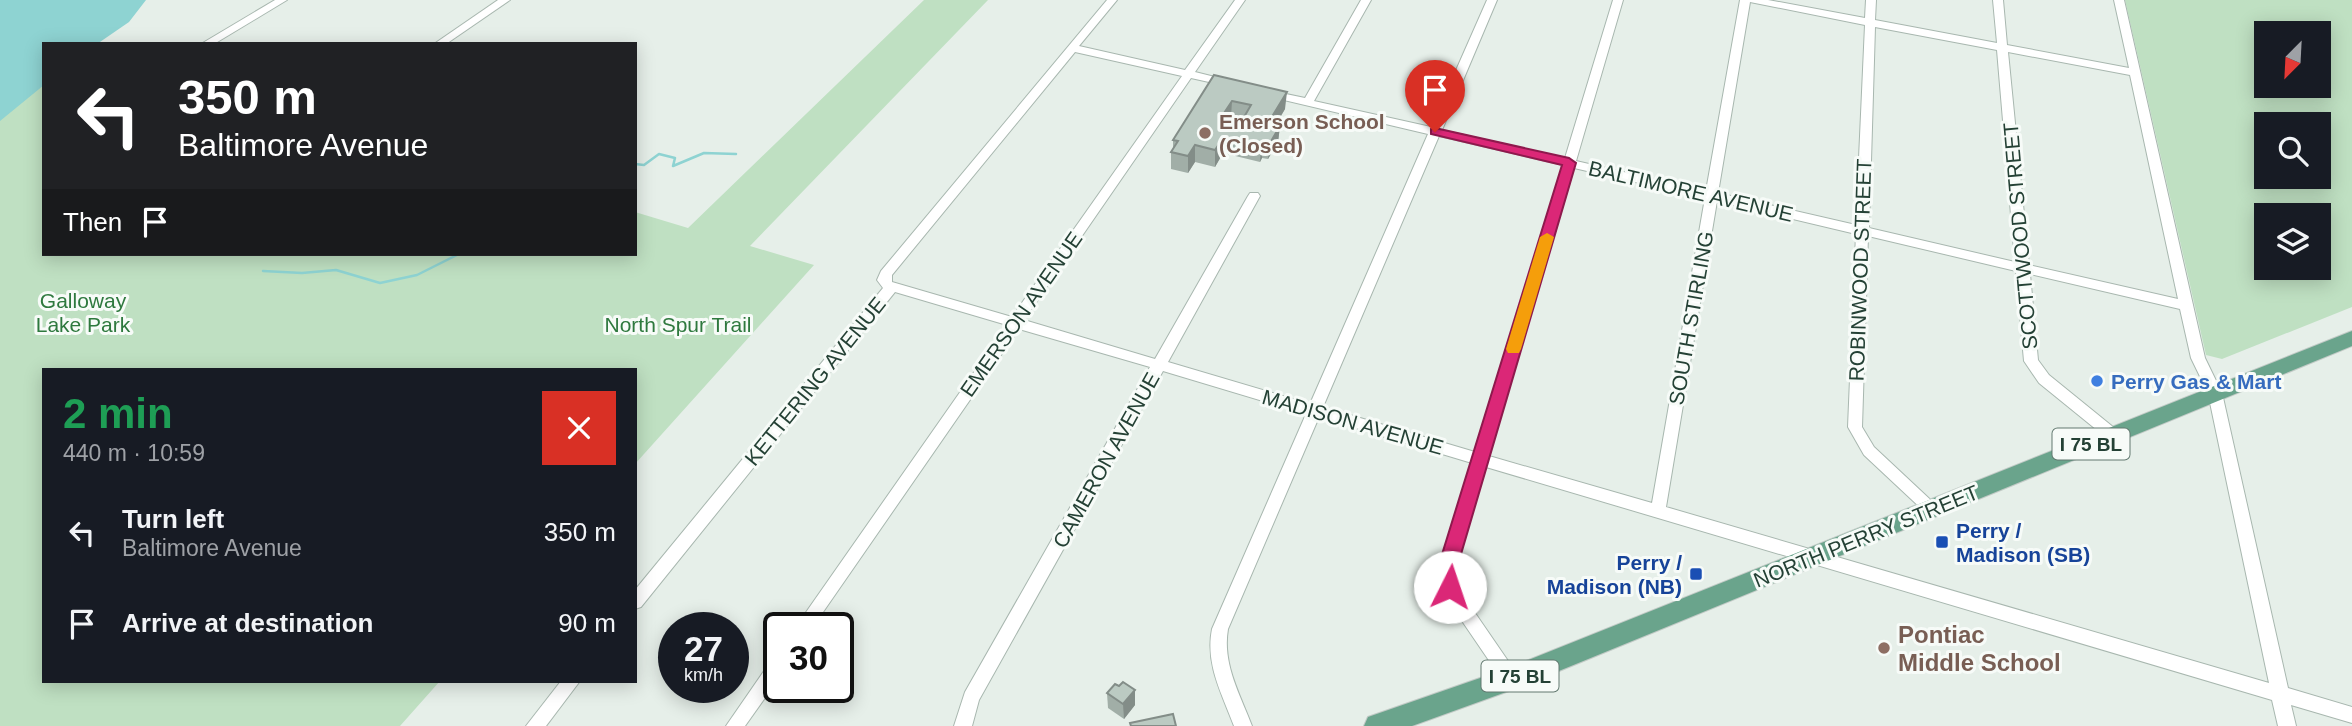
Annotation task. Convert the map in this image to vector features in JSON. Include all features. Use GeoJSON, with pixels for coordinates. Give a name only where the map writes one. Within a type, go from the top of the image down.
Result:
{"type":"FeatureCollection","features":[{"type":"Feature","properties":{"kind":"main road","name":"NORTH PERRY STREET"},"geometry":{"type":"LineString","coordinates":[[1377,726],[1511,679],[2352,338]]}},
{"type":"Feature","properties":{"kind":"street"},"geometry":{"type":"LineString","coordinates":[[209,42],[282,0]]}},
{"type":"Feature","properties":{"kind":"street"},"geometry":{"type":"LineString","coordinates":[[442,42],[505,0]]}},
{"type":"Feature","properties":{"kind":"street","name":"KETTERING AVENUE"},"geometry":{"type":"LineString","coordinates":[[637,600],[892,287],[884,282],[886,274],[1112,0]]}},
{"type":"Feature","properties":{"kind":"street","name":"EMERSON AVENUE"},"geometry":{"type":"LineString","coordinates":[[814,612],[1240,0]]}},
{"type":"Feature","properties":{"kind":"street"},"geometry":{"type":"LineString","coordinates":[[1308,102],[1366,0]]}},
{"type":"Feature","properties":{"kind":"street"},"geometry":{"type":"LineString","coordinates":[[1243,726],[1219,658],[1217,637],[1492,0]]}},
{"type":"Feature","properties":{"kind":"street"},"geometry":{"type":"LineString","coordinates":[[1511,679],[1453,594],[1448,581],[1449,561],[1618,0]]}},
{"type":"Feature","properties":{"kind":"street","name":"SOUTH STIRLING"},"geometry":{"type":"LineString","coordinates":[[1658,511],[1745,0]]}},
{"type":"Feature","properties":{"kind":"street"},"geometry":{"type":"LineString","coordinates":[[1752,0],[2136,73]]}},
{"type":"Feature","properties":{"kind":"street","name":"ROBINWOOD STREET"},"geometry":{"type":"LineString","coordinates":[[1871,0],[1854,427],[1869,451],[1931,509]]}},
{"type":"Feature","properties":{"kind":"street","name":"SCOTTWOOD STREET"},"geometry":{"type":"LineString","coordinates":[[1997,0],[2031,357],[2035,369],[2048,383],[2113,435]]}},
{"type":"Feature","properties":{"kind":"street"},"geometry":{"type":"LineString","coordinates":[[2119,0],[2198,358],[2215,393],[2287,726]]}},
{"type":"Feature","properties":{"kind":"street"},"geometry":{"type":"LineString","coordinates":[[1073,48],[1241,87]]}},
{"type":"Feature","properties":{"kind":"street","name":"BALTIMORE AVENUE"},"geometry":{"type":"LineString","coordinates":[[1255,90],[2187,306]]}},
{"type":"Feature","properties":{"kind":"street","name":"CAMERON AVENUE"},"geometry":{"type":"LineString","coordinates":[[963,726],[971,698],[1254,196]]}},
{"type":"Feature","properties":{"kind":"street","name":"MADISON AVENUE"},"geometry":{"type":"LineString","coordinates":[[892,287],[2352,715]]}},
{"type":"Feature","properties":{"kind":"street"},"geometry":{"type":"LineString","coordinates":[[535,726],[569,683]]}},
{"type":"Feature","properties":{"kind":"street"},"geometry":{"type":"LineString","coordinates":[[735,726],[763,686]]}},
{"type":"Feature","properties":{"kind":"green space","name":"Galloway Lake Park"},"geometry":{"type":"Polygon","coordinates":[[[924,0],[988,0],[750,246],[814,265],[637,462],[637,368],[42,368],[42,683],[438,683],[400,726],[0,726],[0,24],[42,43],[42,256],[637,256],[637,213],[688,228],[924,0]]]}},
{"type":"Feature","properties":{"kind":"green space"},"geometry":{"type":"Polygon","coordinates":[[[2125,0],[2352,0],[2352,307],[2222,359],[2206,355],[2125,0]]]}},
{"type":"Feature","properties":{"kind":"water"},"geometry":{"type":"Polygon","coordinates":[[[0,0],[146,0],[129,22],[100,42],[42,42],[42,87],[0,121],[0,0]]]}},
{"type":"Feature","properties":{"kind":"building"},"geometry":{"type":"Polygon","coordinates":[[[1214,75],[1287,92],[1270,120],[1280,126],[1270,143],[1263,142],[1261,146],[1224,137],[1215,150],[1195,145],[1188,156],[1171,152],[1178,141],[1173,140],[1214,75]],[[1232,101],[1220,119],[1240,124],[1251,105],[1232,101]]]}},
{"type":"Feature","properties":{"kind":"building"},"geometry":{"type":"Polygon","coordinates":[[[1123,682],[1135,690],[1123,704],[1107,693],[1115,684],[1119,686],[1123,682]]]}},
{"type":"Feature","properties":{"kind":"building"},"geometry":{"type":"Polygon","coordinates":[[[1173,714],[1176,726],[1131,726],[1130,723],[1173,714]]]}},
{"type":"Feature","properties":{"kind":"waterway"},"geometry":{"type":"LineString","coordinates":[[637,164],[644,165],[659,154],[675,158],[673,166],[704,153],[736,154]]}},
{"type":"Feature","properties":{"kind":"waterway"},"geometry":{"type":"LineString","coordinates":[[263,271],[302,273],[336,270],[380,283],[417,275],[455,256]]}},
{"type":"Feature","properties":{"kind":"slow traffic"},"geometry":{"type":"LineString","coordinates":[[1513,349],[1547,237]]}},
{"type":"Feature","properties":{"kind":"place","name":"Emerson School (Closed)"},"geometry":{"type":"Point","coordinates":[1205,133]}},
{"type":"Feature","properties":{"kind":"place","name":"Perry Gas & Mart"},"geometry":{"type":"Point","coordinates":[2097,381]}},
{"type":"Feature","properties":{"kind":"place","name":"Perry / Madison (SB)"},"geometry":{"type":"Point","coordinates":[1942,542]}},
{"type":"Feature","properties":{"kind":"place","name":"Perry / Madison (NB)"},"geometry":{"type":"Point","coordinates":[1696,574]}},
{"type":"Feature","properties":{"kind":"place","name":"Pontiac Middle School"},"geometry":{"type":"Point","coordinates":[1884,648]}},
{"type":"Feature","properties":{"kind":"route"},"geometry":{"type":"LineString","coordinates":[[1435,132],[1569,163],[1449,561],[1447,576],[1450,587]]}},
{"type":"Feature","properties":{"kind":"park label","name":"North Spur Trail"},"geometry":{"type":"Point","coordinates":[678,324]}}]}
